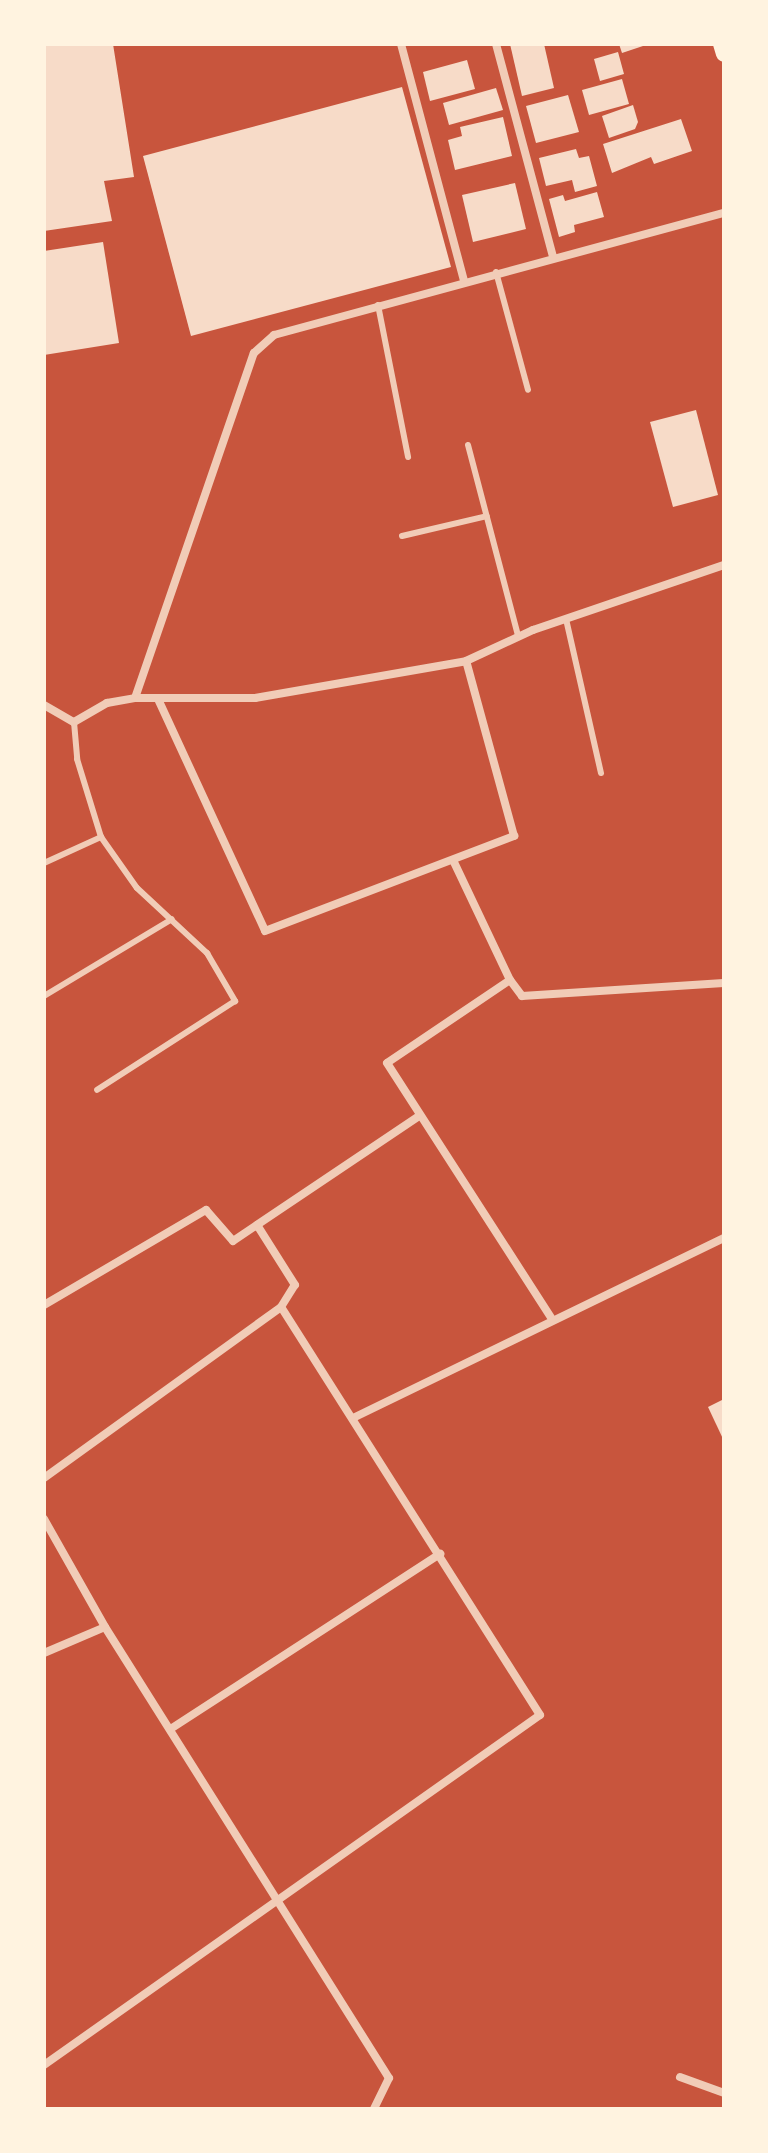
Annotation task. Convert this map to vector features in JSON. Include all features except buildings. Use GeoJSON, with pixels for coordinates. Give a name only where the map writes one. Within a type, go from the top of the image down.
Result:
{"type":"FeatureCollection","features":[{"type":"Feature","properties":{"kind":"main road"},"geometry":{"type":"LineString","coordinates":[[721,44],[724,54]]}},
{"type":"Feature","properties":{"kind":"street"},"geometry":{"type":"LineString","coordinates":[[401,44],[464,280]]}},
{"type":"Feature","properties":{"kind":"street"},"geometry":{"type":"LineString","coordinates":[[496,44],[553,257]]}},
{"type":"Feature","properties":{"kind":"street"},"geometry":{"type":"LineString","coordinates":[[135,698],[254,353],[274,335],[464,280],[724,213]]}},
{"type":"Feature","properties":{"kind":"street"},"geometry":{"type":"LineString","coordinates":[[46,708],[74,722],[107,703],[135,698],[255,698],[466,661],[518,636],[724,565]]}},
{"type":"Feature","properties":{"kind":"street"},"geometry":{"type":"LineString","coordinates":[[158,699],[265,931],[514,836],[466,661]]}},
{"type":"Feature","properties":{"kind":"street"},"geometry":{"type":"LineString","coordinates":[[453,860],[510,980],[522,996],[724,983]]}},
{"type":"Feature","properties":{"kind":"street"},"geometry":{"type":"LineString","coordinates":[[510,980],[387,1063],[551,1317]]}},
{"type":"Feature","properties":{"kind":"street"},"geometry":{"type":"LineString","coordinates":[[44,1305],[206,1210],[233,1241],[419,1116]]}},
{"type":"Feature","properties":{"kind":"street"},"geometry":{"type":"LineString","coordinates":[[44,1478],[281,1307],[295,1285],[257,1225]]}},
{"type":"Feature","properties":{"kind":"street"},"geometry":{"type":"LineString","coordinates":[[353,1418],[551,1317],[724,1238]]}},
{"type":"Feature","properties":{"kind":"street"},"geometry":{"type":"LineString","coordinates":[[44,2065],[540,1715],[281,1307]]}},
{"type":"Feature","properties":{"kind":"street"},"geometry":{"type":"LineString","coordinates":[[44,1520],[105,1627],[172,1728],[389,2078],[374,2109]]}},
{"type":"Feature","properties":{"kind":"street"},"geometry":{"type":"LineString","coordinates":[[172,1728],[440,1554]]}},
{"type":"Feature","properties":{"kind":"street"},"geometry":{"type":"LineString","coordinates":[[44,1653],[105,1627]]}},
{"type":"Feature","properties":{"kind":"street"},"geometry":{"type":"LineString","coordinates":[[680,2077],[724,2093]]}},
{"type":"Feature","properties":{"kind":"lane"},"geometry":{"type":"LineString","coordinates":[[496,272],[528,390]]}},
{"type":"Feature","properties":{"kind":"lane"},"geometry":{"type":"LineString","coordinates":[[378,305],[408,457]]}},
{"type":"Feature","properties":{"kind":"lane"},"geometry":{"type":"LineString","coordinates":[[468,445],[518,636]]}},
{"type":"Feature","properties":{"kind":"lane"},"geometry":{"type":"LineString","coordinates":[[402,536],[487,516]]}},
{"type":"Feature","properties":{"kind":"lane"},"geometry":{"type":"LineString","coordinates":[[566,619],[601,773]]}},
{"type":"Feature","properties":{"kind":"lane"},"geometry":{"type":"LineString","coordinates":[[74,722],[77,759],[101,837],[137,888],[207,953],[235,1001],[97,1090]]}},
{"type":"Feature","properties":{"kind":"lane"},"geometry":{"type":"LineString","coordinates":[[44,863],[101,837]]}},
{"type":"Feature","properties":{"kind":"lane"},"geometry":{"type":"LineString","coordinates":[[44,996],[172,919]]}}]}
